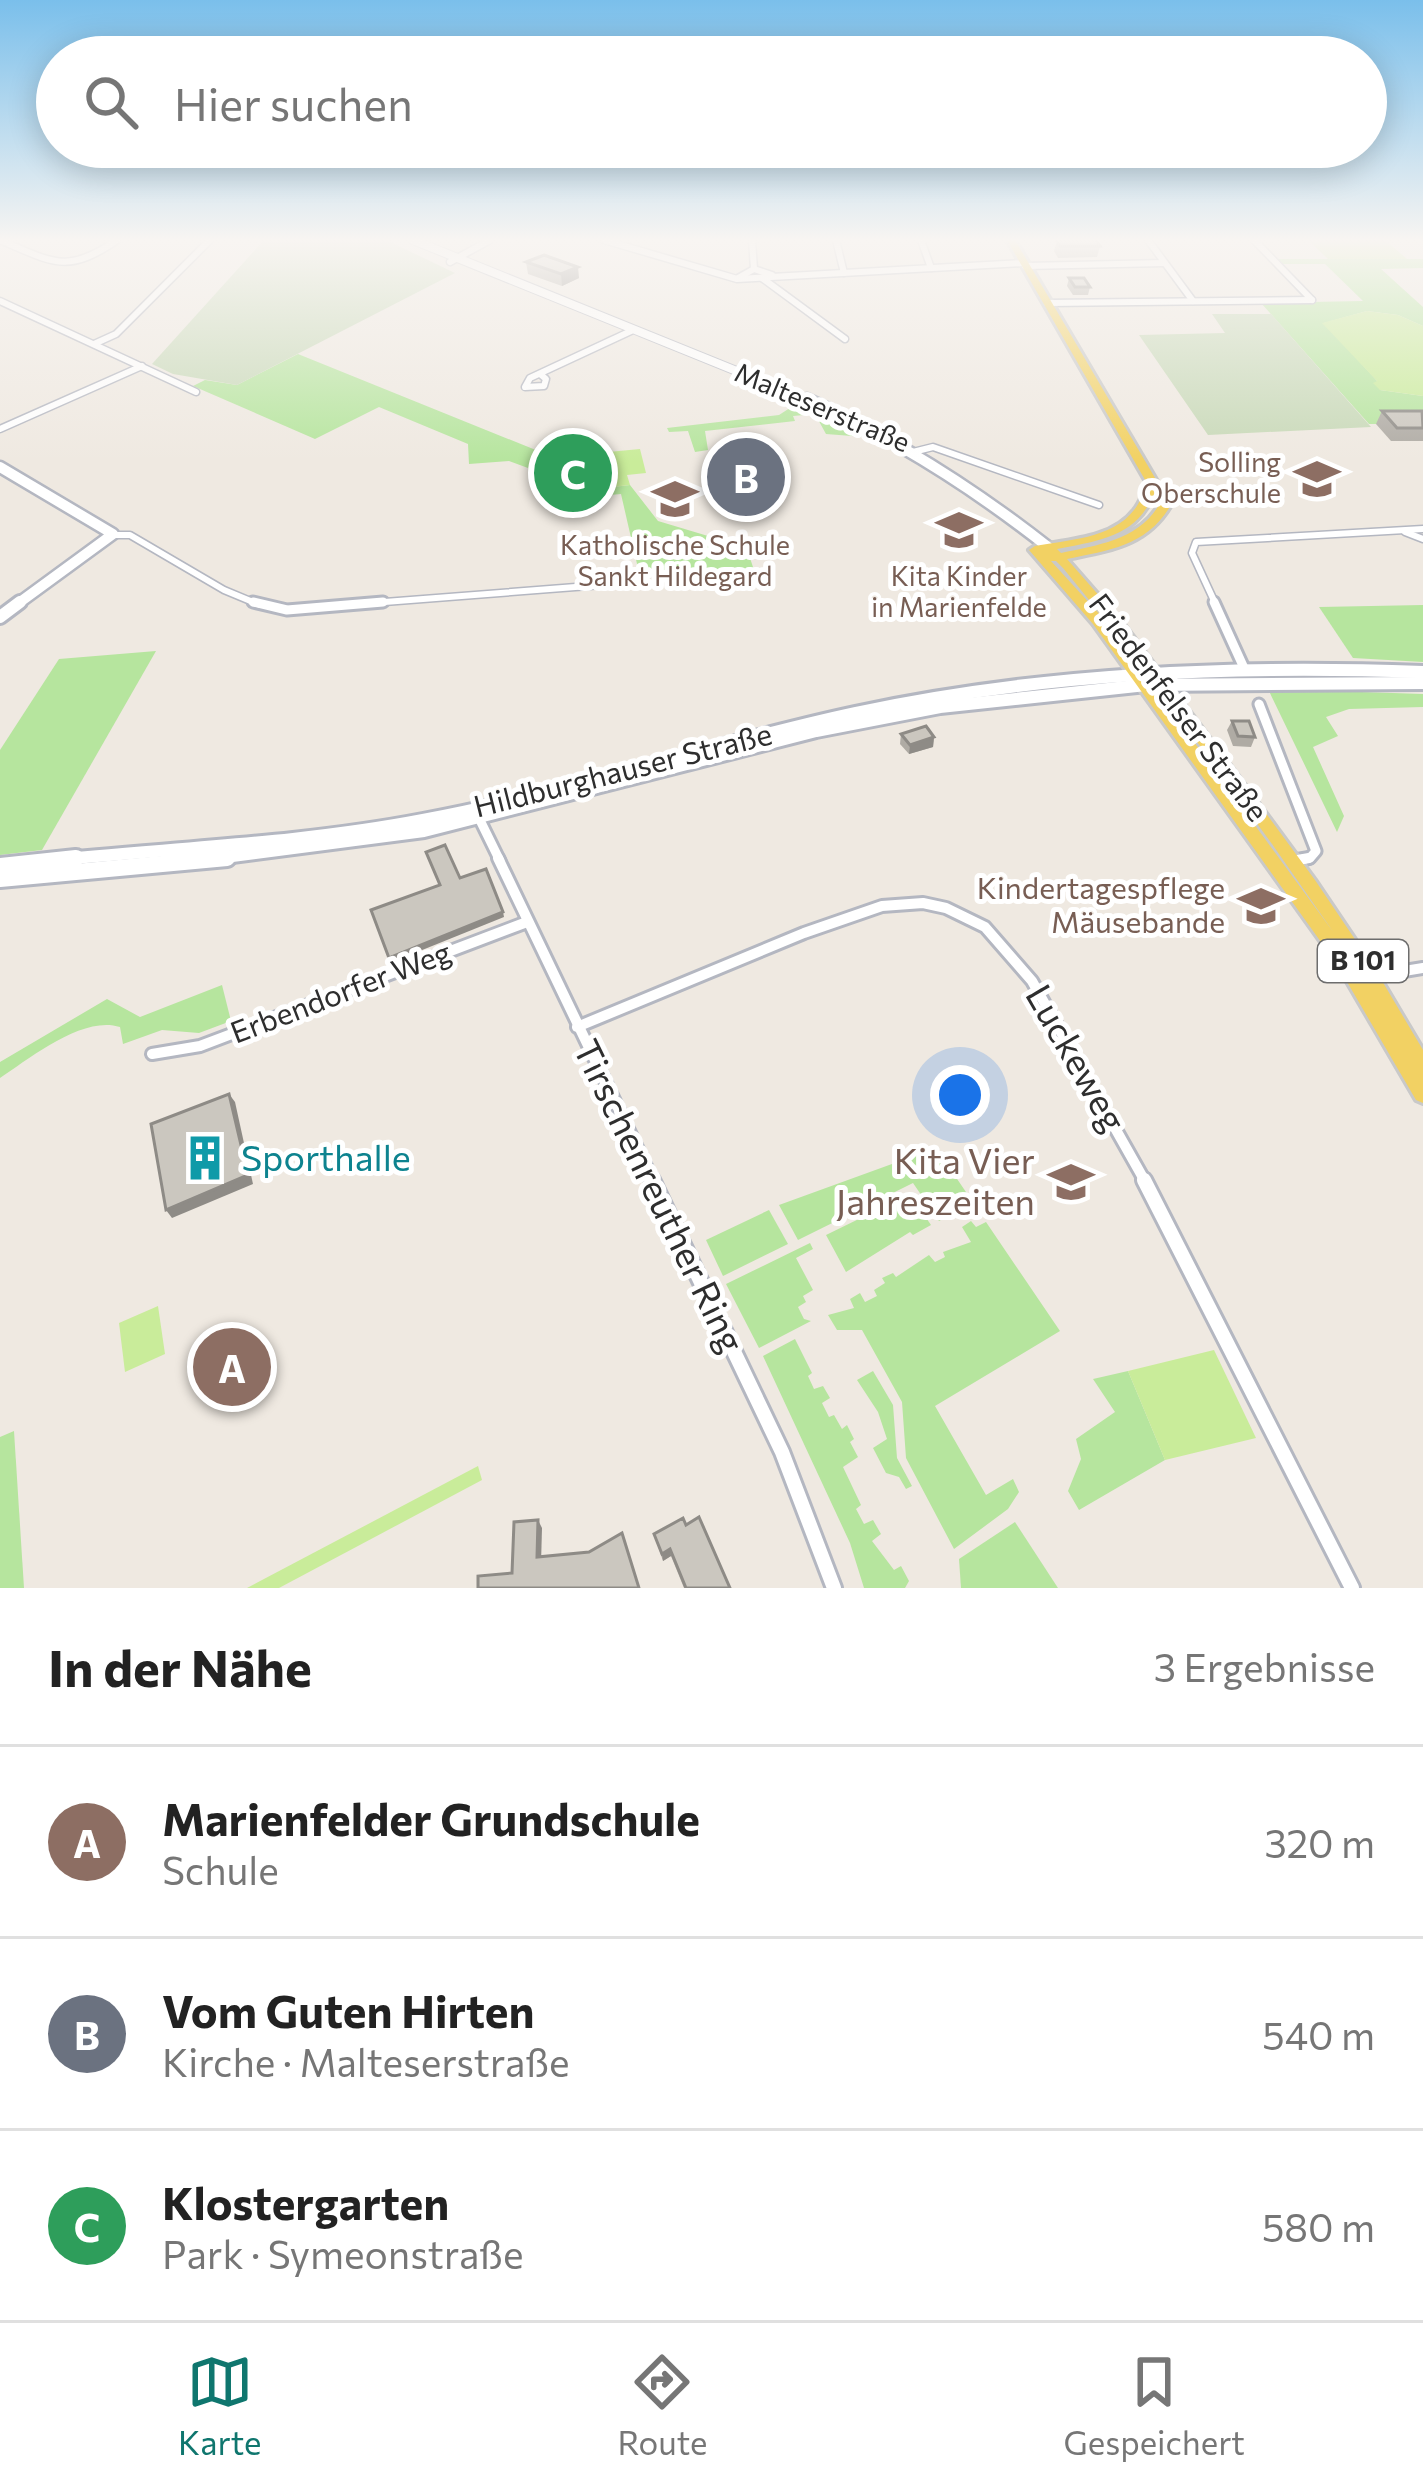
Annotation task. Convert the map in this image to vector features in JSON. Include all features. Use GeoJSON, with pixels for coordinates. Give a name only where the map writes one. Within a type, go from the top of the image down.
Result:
{"type":"FeatureCollection","features":[{"type":"Feature","properties":{"kind":"main road","name":"Malteserstraße"},"geometry":{"type":"LineString","coordinates":[[589,314],[825,409],[913,452]]}},
{"type":"Feature","properties":{"kind":"main road"},"geometry":{"type":"LineString","coordinates":[[1047,553],[1115,543],[1152,526],[1165,505],[1053,314]]}},
{"type":"Feature","properties":{"kind":"main road","name":"Friedenfelser Straße"},"geometry":{"type":"LineString","coordinates":[[913,452],[1004,515],[1047,553],[1159,678],[1283,863]]}},
{"type":"Feature","properties":{"kind":"main road"},"geometry":{"type":"LineString","coordinates":[[0,467],[106,527],[112,535],[0,616]]}},
{"type":"Feature","properties":{"kind":"main road","name":"Friedenfelser Straße"},"geometry":{"type":"LineString","coordinates":[[1047,553],[1283,863]]}},
{"type":"Feature","properties":{"kind":"main road"},"geometry":{"type":"LineString","coordinates":[[1159,678],[1423,672]]}},
{"type":"Feature","properties":{"kind":"main road"},"geometry":{"type":"LineString","coordinates":[[1247,674],[1423,683]]}},
{"type":"Feature","properties":{"kind":"main road","name":"Hildburghauser Straße"},"geometry":{"type":"LineString","coordinates":[[0,878],[366,841],[867,720],[1159,678]]}},
{"type":"Feature","properties":{"kind":"main road","name":"Hildburghauser Straße"},"geometry":{"type":"LineString","coordinates":[[0,866],[477,814]]}},
{"type":"Feature","properties":{"kind":"main road","name":"B 101"},"geometry":{"type":"LineString","coordinates":[[1283,863],[1423,1067]]}},
{"type":"Feature","properties":{"kind":"main road","name":"B 101"},"geometry":{"type":"LineString","coordinates":[[1365,977],[1423,1094]]}},
{"type":"Feature","properties":{"kind":"street"},"geometry":{"type":"LineString","coordinates":[[29,314],[196,392]]}},
{"type":"Feature","properties":{"kind":"street"},"geometry":{"type":"LineString","coordinates":[[94,344],[116,334],[136,314]]}},
{"type":"Feature","properties":{"kind":"street"},"geometry":{"type":"LineString","coordinates":[[811,314],[845,339]]}},
{"type":"Feature","properties":{"kind":"street"},"geometry":{"type":"LineString","coordinates":[[540,374],[631,331]]}},
{"type":"Feature","properties":{"kind":"street"},"geometry":{"type":"LineString","coordinates":[[0,429],[142,366]]}},
{"type":"Feature","properties":{"kind":"street","name":"Malteserstraße"},"geometry":{"type":"LineString","coordinates":[[913,452],[932,447],[1099,505]]}},
{"type":"Feature","properties":{"kind":"street"},"geometry":{"type":"LineString","coordinates":[[1247,674],[1192,554],[1196,542],[1423,529]]}},
{"type":"Feature","properties":{"kind":"street"},"geometry":{"type":"LineString","coordinates":[[1405,532],[1423,538]]}},
{"type":"Feature","properties":{"kind":"street"},"geometry":{"type":"LineString","coordinates":[[112,535],[130,535],[235,596],[287,610],[627,583]]}},
{"type":"Feature","properties":{"kind":"street"},"geometry":{"type":"LineString","coordinates":[[1258,704],[1316,851],[1310,859],[1283,863]]}},
{"type":"Feature","properties":{"kind":"street","name":"Tirschenreuther Ring"},"geometry":{"type":"LineString","coordinates":[[477,814],[782,1452],[834,1588]]}},
{"type":"Feature","properties":{"kind":"street","name":"Luckeweg"},"geometry":{"type":"LineString","coordinates":[[577,1027],[800,934],[882,906],[922,903],[946,908],[986,927],[1022,964],[1105,1107],[1204,1290],[1352,1588]]}},
{"type":"Feature","properties":{"kind":"street","name":"Erbendorfer Weg"},"geometry":{"type":"LineString","coordinates":[[152,1054],[200,1046],[527,922]]}},
{"type":"Feature","properties":{"kind":"street"},"geometry":{"type":"LineString","coordinates":[[1365,977],[1423,968]]}},
{"type":"Feature","properties":{"kind":"green space"},"geometry":{"type":"Polygon","coordinates":[[[197,314],[375,314],[237,385],[173,374],[152,364],[197,314]]]}},
{"type":"Feature","properties":{"kind":"green space"},"geometry":{"type":"Polygon","coordinates":[[[1212,314],[1271,314],[1371,427],[1208,435],[1139,335],[1225,333],[1212,314]]]}},
{"type":"Feature","properties":{"kind":"green space"},"geometry":{"type":"Polygon","coordinates":[[[1271,314],[1356,314],[1324,323],[1379,383],[1380,390],[1423,396],[1423,424],[1369,424],[1271,314]]]}},
{"type":"Feature","properties":{"kind":"green space"},"geometry":{"type":"Polygon","coordinates":[[[1355,314],[1391,314],[1423,326],[1423,396],[1380,390],[1373,383],[1377,381],[1322,323],[1355,314]]]}},
{"type":"Feature","properties":{"kind":"green space"},"geometry":{"type":"Polygon","coordinates":[[[1391,314],[1423,314],[1423,326],[1391,314]]]}},
{"type":"Feature","properties":{"kind":"green space"},"geometry":{"type":"Polygon","coordinates":[[[298,354],[553,457],[587,454],[595,489],[630,485],[658,521],[745,543],[754,570],[640,577],[621,494],[542,501],[540,483],[530,483],[528,468],[509,461],[469,464],[468,444],[379,407],[315,439],[193,386],[205,380],[237,385],[298,354]]]}},
{"type":"Feature","properties":{"kind":"green space"},"geometry":{"type":"Polygon","coordinates":[[[796,404],[865,437],[826,434],[815,414],[793,416],[795,421],[705,431],[708,450],[695,452],[688,431],[669,432],[667,428],[779,415],[796,404]]]}},
{"type":"Feature","properties":{"kind":"green space"},"geometry":{"type":"Polygon","coordinates":[[[640,449],[646,473],[627,475],[630,485],[594,489],[587,454],[640,449]]]}},
{"type":"Feature","properties":{"kind":"green space"},"geometry":{"type":"Polygon","coordinates":[[[1423,605],[1423,662],[1353,658],[1319,607],[1423,605]]]}},
{"type":"Feature","properties":{"kind":"green space"},"geometry":{"type":"Polygon","coordinates":[[[156,651],[42,850],[0,855],[0,750],[59,659],[156,651]]]}},
{"type":"Feature","properties":{"kind":"green space"},"geometry":{"type":"Polygon","coordinates":[[[1268,689],[1423,694],[1423,707],[1349,709],[1326,717],[1338,736],[1313,747],[1344,816],[1337,832],[1268,689]]]}},
{"type":"Feature","properties":{"kind":"green space"},"geometry":{"type":"Polygon","coordinates":[[[222,985],[231,1021],[199,1033],[162,1030],[123,1044],[120,1027],[90,1027],[57,1040],[0,1078],[0,1062],[107,999],[140,1017],[222,985]]]}},
{"type":"Feature","properties":{"kind":"green space"},"geometry":{"type":"Polygon","coordinates":[[[936,1148],[968,1195],[951,1204],[956,1212],[939,1221],[913,1183],[798,1240],[779,1205],[936,1148]]]}},
{"type":"Feature","properties":{"kind":"green space"},"geometry":{"type":"Polygon","coordinates":[[[910,1194],[931,1225],[913,1235],[910,1232],[846,1272],[826,1235],[910,1194]]]}},
{"type":"Feature","properties":{"kind":"green space"},"geometry":{"type":"Polygon","coordinates":[[[769,1210],[788,1244],[723,1276],[706,1240],[769,1210]]]}},
{"type":"Feature","properties":{"kind":"green space"},"geometry":{"type":"Polygon","coordinates":[[[971,1221],[976,1227],[986,1222],[1060,1331],[935,1406],[986,1495],[1013,1479],[1019,1492],[1008,1509],[954,1549],[906,1458],[902,1402],[862,1330],[837,1330],[828,1315],[854,1308],[850,1299],[860,1293],[865,1302],[877,1296],[874,1290],[885,1283],[882,1278],[893,1273],[896,1277],[929,1255],[935,1262],[945,1257],[943,1252],[971,1242],[962,1227],[971,1221]]]}},
{"type":"Feature","properties":{"kind":"green space"},"geometry":{"type":"Polygon","coordinates":[[[810,1243],[813,1249],[796,1258],[813,1290],[798,1307],[804,1319],[811,1321],[759,1348],[726,1284],[810,1243]]]}},
{"type":"Feature","properties":{"kind":"green space"},"geometry":{"type":"Polygon","coordinates":[[[158,1306],[165,1354],[125,1372],[119,1323],[158,1306]]]}},
{"type":"Feature","properties":{"kind":"green space"},"geometry":{"type":"Polygon","coordinates":[[[795,1339],[812,1373],[808,1376],[814,1389],[823,1386],[830,1398],[822,1403],[829,1417],[834,1415],[842,1429],[847,1425],[854,1439],[850,1442],[858,1457],[843,1467],[861,1505],[856,1509],[864,1524],[873,1520],[881,1534],[872,1541],[894,1570],[901,1566],[909,1581],[905,1588],[864,1588],[850,1543],[763,1356],[795,1339]]]}},
{"type":"Feature","properties":{"kind":"green space"},"geometry":{"type":"Polygon","coordinates":[[[1214,1350],[1256,1438],[1165,1460],[1128,1371],[1214,1350]]]}},
{"type":"Feature","properties":{"kind":"green space"},"geometry":{"type":"Polygon","coordinates":[[[873,1371],[893,1405],[897,1458],[912,1486],[906,1489],[899,1477],[886,1473],[873,1448],[887,1439],[878,1412],[857,1380],[873,1371]]]}},
{"type":"Feature","properties":{"kind":"green space"},"geometry":{"type":"Polygon","coordinates":[[[1128,1371],[1165,1460],[1079,1510],[1068,1491],[1081,1459],[1076,1439],[1115,1412],[1093,1379],[1128,1371]]]}},
{"type":"Feature","properties":{"kind":"green space"},"geometry":{"type":"Polygon","coordinates":[[[14,1431],[24,1588],[0,1588],[0,1437],[14,1431]]]}},
{"type":"Feature","properties":{"kind":"green space"},"geometry":{"type":"Polygon","coordinates":[[[478,1466],[482,1480],[279,1588],[247,1588],[478,1466]]]}},
{"type":"Feature","properties":{"kind":"green space"},"geometry":{"type":"Polygon","coordinates":[[[1015,1522],[1058,1588],[961,1588],[959,1559],[1015,1522]]]}},
{"type":"Feature","properties":{"kind":"building"},"geometry":{"type":"Polygon","coordinates":[[[1382,411],[1422,411],[1423,428],[1397,428],[1382,411]]]}},
{"type":"Feature","properties":{"kind":"building"},"geometry":{"type":"Polygon","coordinates":[[[761,444],[777,452],[777,463],[751,473],[724,470],[713,457],[723,447],[742,452],[761,444]]]}},
{"type":"Feature","properties":{"kind":"building"},"geometry":{"type":"Polygon","coordinates":[[[1232,721],[1249,721],[1255,737],[1238,736],[1232,721]]]}},
{"type":"Feature","properties":{"kind":"building"},"geometry":{"type":"Polygon","coordinates":[[[926,726],[934,737],[910,745],[901,734],[926,726]]]}},
{"type":"Feature","properties":{"kind":"building"},"geometry":{"type":"Polygon","coordinates":[[[445,845],[460,878],[486,869],[503,912],[389,958],[371,910],[440,885],[426,852],[445,845]]]}},
{"type":"Feature","properties":{"kind":"building","name":"Sporthalle"},"geometry":{"type":"Polygon","coordinates":[[[229,1094],[248,1175],[166,1210],[151,1124],[229,1094]]]}},
{"type":"Feature","properties":{"kind":"building"},"geometry":{"type":"Polygon","coordinates":[[[699,1517],[730,1588],[686,1588],[670,1549],[662,1554],[654,1534],[683,1518],[686,1525],[699,1517]]]}},
{"type":"Feature","properties":{"kind":"building"},"geometry":{"type":"Polygon","coordinates":[[[538,1520],[537,1557],[589,1552],[622,1533],[639,1588],[478,1588],[478,1576],[512,1573],[514,1522],[538,1520]]]}},
{"type":"Feature","properties":{"kind":"place","name":"Klostergarten"},"geometry":{"type":"Point","coordinates":[573,473]}},
{"type":"Feature","properties":{"kind":"place","name":"Vom Guten Hirten"},"geometry":{"type":"Point","coordinates":[746,477]}},
{"type":"Feature","properties":{"kind":"place","name":"Solling Oberschule"},"geometry":{"type":"Point","coordinates":[1317,479]}},
{"type":"Feature","properties":{"kind":"place","name":"Katholische Schule Sankt Hildegard"},"geometry":{"type":"Point","coordinates":[675,499]}},
{"type":"Feature","properties":{"kind":"place","name":"Kita Kinder in Marienfelde"},"geometry":{"type":"Point","coordinates":[959,530]}},
{"type":"Feature","properties":{"kind":"place","name":"Kindertagespflege Mäusebande"},"geometry":{"type":"Point","coordinates":[1261,906]}},
{"type":"Feature","properties":{"kind":"place","name":"Sporthalle"},"geometry":{"type":"Point","coordinates":[205,1158]}},
{"type":"Feature","properties":{"kind":"place","name":"Kita Vier Jahreszeiten"},"geometry":{"type":"Point","coordinates":[1071,1182]}},
{"type":"Feature","properties":{"kind":"place","name":"Marienfelder Grundschule"},"geometry":{"type":"Point","coordinates":[232,1367]}}]}
